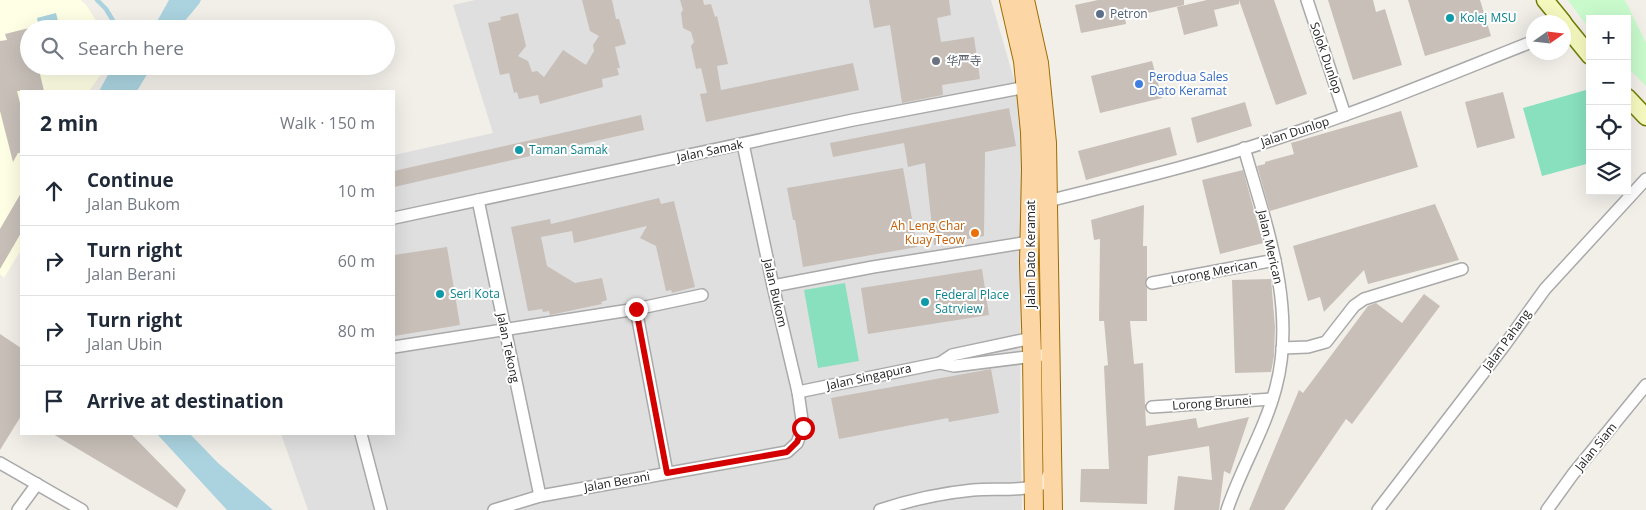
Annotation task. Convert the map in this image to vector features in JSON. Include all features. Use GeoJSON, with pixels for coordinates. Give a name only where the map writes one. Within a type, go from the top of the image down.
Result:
{"type":"FeatureCollection","features":[{"type":"Feature","properties":{"kind":"main road","name":"Jalan Dato Keramat"},"geometry":{"type":"LineString","coordinates":[[1009,0],[1023,61],[1031,169],[1029,242],[1034,510]]}},
{"type":"Feature","properties":{"kind":"main road","name":"Jalan Dato Keramat"},"geometry":{"type":"LineString","coordinates":[[1025,0],[1039,62],[1047,143],[1053,510]]}},
{"type":"Feature","properties":{"kind":"main road"},"geometry":{"type":"LineString","coordinates":[[1545,0],[1556,15]]}},
{"type":"Feature","properties":{"kind":"main road"},"geometry":{"type":"LineString","coordinates":[[1571,34],[1586,51]]}},
{"type":"Feature","properties":{"kind":"main road"},"geometry":{"type":"LineString","coordinates":[[1631,101],[1646,117]]}},
{"type":"Feature","properties":{"kind":"street","name":"Solok Dunlop"},"geometry":{"type":"LineString","coordinates":[[1307,0],[1346,115]]}},
{"type":"Feature","properties":{"kind":"street","name":"Jalan Dunlop"},"geometry":{"type":"LineString","coordinates":[[1048,201],[1186,166],[1346,115],[1526,44]]}},
{"type":"Feature","properties":{"kind":"street","name":"Jalan Samak"},"geometry":{"type":"LineString","coordinates":[[395,218],[853,120],[1026,87]]}},
{"type":"Feature","properties":{"kind":"street","name":"Jalan Bukom"},"geometry":{"type":"LineString","coordinates":[[743,144],[798,392],[803,428],[797,442]]}},
{"type":"Feature","properties":{"kind":"street","name":"Jalan Merican"},"geometry":{"type":"LineString","coordinates":[[1227,510],[1234,488],[1262,427],[1277,385],[1282,348],[1282,307],[1275,260],[1244,148]]}},
{"type":"Feature","properties":{"kind":"street","name":"Jalan Pahang"},"geometry":{"type":"LineString","coordinates":[[1378,510],[1504,346],[1545,289],[1646,179]]}},
{"type":"Feature","properties":{"kind":"street","name":"Jalan Tekong"},"geometry":{"type":"LineString","coordinates":[[478,200],[540,496]]}},
{"type":"Feature","properties":{"kind":"street"},"geometry":{"type":"LineString","coordinates":[[773,286],[873,267],[1029,242]]}},
{"type":"Feature","properties":{"kind":"street","name":"Lorong Merican"},"geometry":{"type":"LineString","coordinates":[[1152,284],[1275,260]]}},
{"type":"Feature","properties":{"kind":"street"},"geometry":{"type":"LineString","coordinates":[[1282,348],[1308,348],[1326,342],[1360,301],[1462,268]]}},
{"type":"Feature","properties":{"kind":"street"},"geometry":{"type":"LineString","coordinates":[[395,347],[504,328],[636,309],[702,295]]}},
{"type":"Feature","properties":{"kind":"street"},"geometry":{"type":"LineString","coordinates":[[636,309],[667,473]]}},
{"type":"Feature","properties":{"kind":"street","name":"Jalan Singapura"},"geometry":{"type":"LineString","coordinates":[[798,392],[940,363],[952,355],[1032,338]]}},
{"type":"Feature","properties":{"kind":"street","name":"Jalan Singapura"},"geometry":{"type":"LineString","coordinates":[[940,363],[954,366],[1051,354]]}},
{"type":"Feature","properties":{"kind":"street","name":"Jalan Siam"},"geometry":{"type":"LineString","coordinates":[[1548,510],[1573,474],[1646,385]]}},
{"type":"Feature","properties":{"kind":"street","name":"Lorong Brunei"},"geometry":{"type":"LineString","coordinates":[[1152,407],[1272,399]]}},
{"type":"Feature","properties":{"kind":"street"},"geometry":{"type":"LineString","coordinates":[[361,435],[381,510]]}},
{"type":"Feature","properties":{"kind":"street","name":"Jalan Berani"},"geometry":{"type":"LineString","coordinates":[[494,510],[540,496],[787,452],[797,442]]}},
{"type":"Feature","properties":{"kind":"street"},"geometry":{"type":"LineString","coordinates":[[0,463],[82,510]]}},
{"type":"Feature","properties":{"kind":"street"},"geometry":{"type":"LineString","coordinates":[[880,510],[904,502],[974,490],[1034,488],[1045,483],[1052,467]]}},
{"type":"Feature","properties":{"kind":"street"},"geometry":{"type":"LineString","coordinates":[[18,510],[37,484]]}},
{"type":"Feature","properties":{"kind":"shaded area"},"geometry":{"type":"Polygon","coordinates":[[[0,0],[81,0],[96,20],[20,20],[20,75],[100,75],[90,90],[20,90],[20,252],[4,278],[0,274],[0,0]]]}},
{"type":"Feature","properties":{"kind":"shaded area"},"geometry":{"type":"Polygon","coordinates":[[[475,0],[991,0],[1022,107],[1020,420],[1022,510],[308,510],[281,435],[395,435],[395,155],[493,133],[453,5],[475,0]]]}},
{"type":"Feature","properties":{"kind":"green space"},"geometry":{"type":"Polygon","coordinates":[[[1568,0],[1625,0],[1646,43],[1646,86],[1631,71],[1631,15],[1586,15],[1586,25],[1568,0]]]}},
{"type":"Feature","properties":{"kind":"green space"},"geometry":{"type":"Polygon","coordinates":[[[1586,90],[1586,164],[1542,176],[1523,108],[1586,90]]]}},
{"type":"Feature","properties":{"kind":"green space"},"geometry":{"type":"Polygon","coordinates":[[[845,283],[859,361],[818,368],[804,290],[845,283]]]}},
{"type":"Feature","properties":{"kind":"water"},"geometry":{"type":"Polygon","coordinates":[[[169,0],[201,0],[186,20],[158,20],[169,0]]]}},
{"type":"Feature","properties":{"kind":"water"},"geometry":{"type":"Polygon","coordinates":[[[56,13],[58,20],[37,20],[37,18],[56,13]]]}},
{"type":"Feature","properties":{"kind":"water"},"geometry":{"type":"Polygon","coordinates":[[[108,75],[147,75],[138,90],[100,90],[108,75]]]}},
{"type":"Feature","properties":{"kind":"water"},"geometry":{"type":"Polygon","coordinates":[[[158,435],[191,435],[218,463],[273,510],[227,510],[158,435]]]}},
{"type":"Feature","properties":{"kind":"building"},"geometry":{"type":"Polygon","coordinates":[[[582,0],[612,0],[616,19],[619,19],[626,44],[615,47],[620,68],[617,68],[619,75],[602,79],[603,87],[540,104],[538,95],[519,99],[517,92],[514,93],[509,73],[500,75],[488,23],[501,20],[500,17],[518,13],[526,46],[518,56],[528,61],[532,72],[537,71],[544,77],[563,50],[586,65],[594,51],[593,45],[599,36],[590,31],[582,0]]]}},
{"type":"Feature","properties":{"kind":"building"},"geometry":{"type":"Polygon","coordinates":[[[680,0],[703,0],[704,5],[711,4],[715,17],[717,16],[728,64],[717,66],[721,90],[853,63],[859,90],[706,122],[700,94],[707,93],[701,68],[696,69],[691,46],[694,42],[691,32],[683,28],[681,13],[683,10],[680,0]]]}},
{"type":"Feature","properties":{"kind":"building","name":"华严寺"},"geometry":{"type":"Polygon","coordinates":[[[869,0],[949,0],[951,15],[937,18],[941,42],[974,37],[980,79],[942,85],[943,95],[902,103],[890,25],[874,28],[869,0]]]}},
{"type":"Feature","properties":{"kind":"building","name":"Petron"},"geometry":{"type":"Polygon","coordinates":[[[1098,0],[1184,0],[1184,5],[1125,18],[1126,24],[1081,33],[1075,5],[1098,0]]]}},
{"type":"Feature","properties":{"kind":"building"},"geometry":{"type":"Polygon","coordinates":[[[1207,0],[1239,0],[1239,4],[1214,10],[1218,26],[1184,35],[1177,7],[1207,0]]]}},
{"type":"Feature","properties":{"kind":"building"},"geometry":{"type":"Polygon","coordinates":[[[1239,0],[1274,0],[1307,94],[1276,105],[1239,0]]]}},
{"type":"Feature","properties":{"kind":"building"},"geometry":{"type":"Polygon","coordinates":[[[1328,0],[1373,0],[1376,12],[1385,9],[1402,65],[1353,80],[1328,0]]]}},
{"type":"Feature","properties":{"kind":"building","name":"Kolej MSU"},"geometry":{"type":"Polygon","coordinates":[[[1408,0],[1480,0],[1491,36],[1425,56],[1408,0]]]}},
{"type":"Feature","properties":{"kind":"building"},"geometry":{"type":"Polygon","coordinates":[[[20,30],[20,75],[40,75],[44,90],[17,91],[20,103],[20,153],[18,153],[13,162],[0,111],[0,41],[7,40],[5,34],[20,30]]]}},
{"type":"Feature","properties":{"kind":"building","name":"Perodua Sales Dato Keramat"},"geometry":{"type":"Polygon","coordinates":[[[1152,61],[1162,98],[1100,113],[1091,76],[1152,61]]]}},
{"type":"Feature","properties":{"kind":"building"},"geometry":{"type":"Polygon","coordinates":[[[1503,92],[1515,138],[1477,148],[1465,102],[1503,92]]]}},
{"type":"Feature","properties":{"kind":"building"},"geometry":{"type":"Polygon","coordinates":[[[1245,102],[1252,126],[1197,143],[1191,118],[1245,102]]]}},
{"type":"Feature","properties":{"kind":"building"},"geometry":{"type":"Polygon","coordinates":[[[1009,108],[1016,146],[985,152],[984,236],[934,245],[925,163],[908,167],[904,143],[833,157],[830,143],[1009,108]]]}},
{"type":"Feature","properties":{"kind":"building"},"geometry":{"type":"Polygon","coordinates":[[[1401,111],[1418,167],[1270,211],[1257,166],[1294,154],[1291,143],[1401,111]]]}},
{"type":"Feature","properties":{"kind":"building","name":"Taman Samak"},"geometry":{"type":"Polygon","coordinates":[[[641,115],[644,130],[395,187],[395,171],[641,115]]]}},
{"type":"Feature","properties":{"kind":"building"},"geometry":{"type":"Polygon","coordinates":[[[1170,127],[1177,155],[1086,180],[1078,151],[1170,127]]]}},
{"type":"Feature","properties":{"kind":"building"},"geometry":{"type":"Polygon","coordinates":[[[903,168],[917,247],[803,267],[787,188],[903,168]]]}},
{"type":"Feature","properties":{"kind":"building"},"geometry":{"type":"Polygon","coordinates":[[[1243,170],[1263,243],[1220,254],[1202,180],[1243,170]]]}},
{"type":"Feature","properties":{"kind":"building"},"geometry":{"type":"Polygon","coordinates":[[[20,195],[20,235],[0,269],[0,229],[20,195]]]}},
{"type":"Feature","properties":{"kind":"building"},"geometry":{"type":"Polygon","coordinates":[[[659,198],[661,204],[674,201],[695,287],[672,293],[671,290],[666,291],[656,246],[640,238],[647,226],[574,243],[572,231],[541,237],[547,266],[575,283],[602,278],[607,300],[601,302],[602,304],[550,315],[549,311],[543,312],[542,309],[528,311],[511,227],[550,219],[551,224],[659,198]]]}},
{"type":"Feature","properties":{"kind":"building"},"geometry":{"type":"Polygon","coordinates":[[[1435,204],[1459,260],[1368,284],[1364,270],[1324,312],[1320,297],[1308,301],[1293,246],[1435,204]]]}},
{"type":"Feature","properties":{"kind":"building"},"geometry":{"type":"Polygon","coordinates":[[[1144,205],[1143,246],[1147,246],[1147,278],[1145,284],[1147,288],[1147,321],[1130,321],[1134,364],[1143,363],[1146,426],[1196,418],[1198,428],[1249,417],[1230,474],[1224,471],[1219,510],[1174,510],[1178,476],[1212,480],[1209,446],[1148,456],[1147,504],[1080,502],[1081,469],[1109,469],[1104,366],[1108,365],[1104,321],[1099,321],[1100,239],[1094,240],[1091,220],[1144,205]]]}},
{"type":"Feature","properties":{"kind":"building","name":"Seri Kota"},"geometry":{"type":"Polygon","coordinates":[[[447,247],[460,325],[395,336],[395,255],[447,247]]]}},
{"type":"Feature","properties":{"kind":"building","name":"Federal Place Satrview"},"geometry":{"type":"Polygon","coordinates":[[[982,269],[989,315],[868,334],[861,288],[982,269]]]}},
{"type":"Feature","properties":{"kind":"building"},"geometry":{"type":"Polygon","coordinates":[[[1271,279],[1275,327],[1274,356],[1271,372],[1235,373],[1232,280],[1271,279]]]}},
{"type":"Feature","properties":{"kind":"building"},"geometry":{"type":"Polygon","coordinates":[[[1424,294],[1440,306],[1352,424],[1346,419],[1284,510],[1249,510],[1299,390],[1303,393],[1368,306],[1376,303],[1402,323],[1424,294]]]}},
{"type":"Feature","properties":{"kind":"building"},"geometry":{"type":"Polygon","coordinates":[[[0,334],[20,347],[20,418],[0,450],[0,334]]]}},
{"type":"Feature","properties":{"kind":"building"},"geometry":{"type":"Polygon","coordinates":[[[991,369],[999,413],[949,422],[948,418],[839,439],[831,398],[991,369]]]}},
{"type":"Feature","properties":{"kind":"building"},"geometry":{"type":"Polygon","coordinates":[[[55,435],[132,435],[186,490],[177,508],[55,435]]]}},
{"type":"Feature","properties":{"kind":"waterway"},"geometry":{"type":"LineString","coordinates":[[97,0],[106,9],[113,20]]}},
{"type":"Feature","properties":{"kind":"place","name":"Petron"},"geometry":{"type":"Point","coordinates":[1100,14]}},
{"type":"Feature","properties":{"kind":"place","name":"Kolej MSU"},"geometry":{"type":"Point","coordinates":[1450,18]}},
{"type":"Feature","properties":{"kind":"place","name":"华严寺"},"geometry":{"type":"Point","coordinates":[936,61]}},
{"type":"Feature","properties":{"kind":"place","name":"Perodua Sales Dato Keramat"},"geometry":{"type":"Point","coordinates":[1139,84]}},
{"type":"Feature","properties":{"kind":"place","name":"Taman Samak"},"geometry":{"type":"Point","coordinates":[519,150]}},
{"type":"Feature","properties":{"kind":"place","name":"Ah Leng Char Kuay Teow"},"geometry":{"type":"Point","coordinates":[975,233]}},
{"type":"Feature","properties":{"kind":"place","name":"Seri Kota"},"geometry":{"type":"Point","coordinates":[440,294]}},
{"type":"Feature","properties":{"kind":"place","name":"Federal Place Satrview"},"geometry":{"type":"Point","coordinates":[925,302]}},
{"type":"Feature","properties":{"kind":"route"},"geometry":{"type":"LineString","coordinates":[[636,309],[667,473],[787,452],[797,442],[803,428]]}}]}
